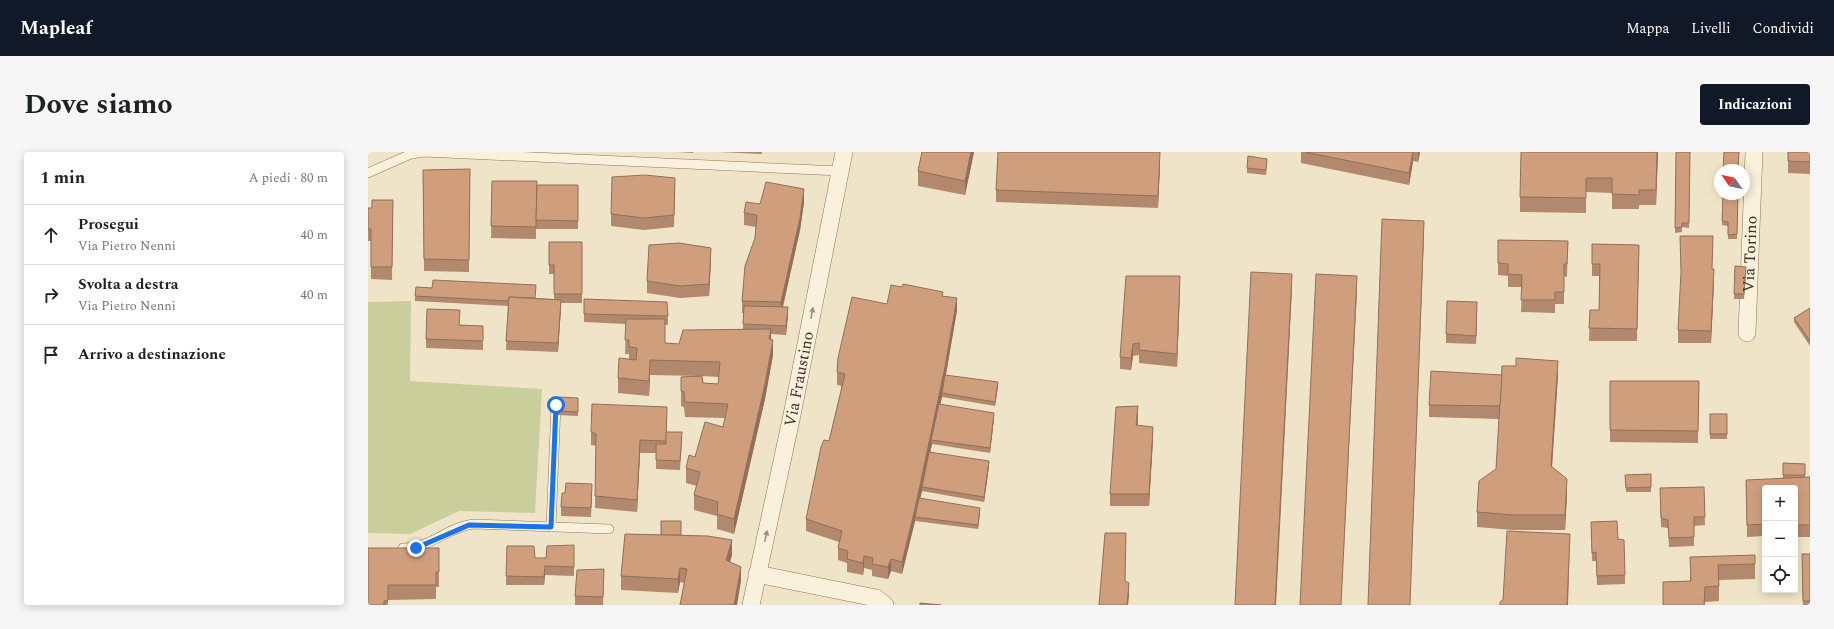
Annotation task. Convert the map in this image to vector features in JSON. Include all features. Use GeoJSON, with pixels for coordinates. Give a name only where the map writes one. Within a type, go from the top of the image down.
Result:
{"type":"FeatureCollection","features":[{"type":"Feature","properties":{"kind":"street","name":"Via Fraustino"},"geometry":{"type":"LineString","coordinates":[[751,605],[792,415],[844,152]]}},
{"type":"Feature","properties":{"kind":"street","name":"Via Torino"},"geometry":{"type":"LineString","coordinates":[[1747,332],[1754,152]]}},
{"type":"Feature","properties":{"kind":"street"},"geometry":{"type":"LineString","coordinates":[[757,574],[876,598],[885,605]]}},
{"type":"Feature","properties":{"kind":"lane"},"geometry":{"type":"LineString","coordinates":[[368,173],[411,154],[424,152],[840,171]]}},
{"type":"Feature","properties":{"kind":"lane"},"geometry":{"type":"LineString","coordinates":[[551,527],[556,405]]}},
{"type":"Feature","properties":{"kind":"lane"},"geometry":{"type":"LineString","coordinates":[[396,548],[416,548],[469,525],[609,529]]}},
{"type":"Feature","properties":{"kind":"green space"},"geometry":{"type":"Polygon","coordinates":[[[411,301],[410,381],[542,389],[535,513],[459,511],[410,534],[368,533],[368,302],[411,301]]]}},
{"type":"Feature","properties":{"kind":"building"},"geometry":{"type":"Polygon","coordinates":[[[922,152],[971,152],[965,181],[918,171],[922,152]]]}},
{"type":"Feature","properties":{"kind":"building"},"geometry":{"type":"Polygon","coordinates":[[[998,152],[1160,152],[1158,196],[996,190],[998,152]]]}},
{"type":"Feature","properties":{"kind":"building"},"geometry":{"type":"Polygon","coordinates":[[[1305,152],[1413,152],[1409,173],[1305,152]]]}},
{"type":"Feature","properties":{"kind":"building"},"geometry":{"type":"Polygon","coordinates":[[[1521,152],[1657,152],[1656,190],[1639,190],[1639,195],[1612,194],[1612,178],[1586,178],[1586,198],[1520,197],[1521,152]]]}},
{"type":"Feature","properties":{"kind":"building"},"geometry":{"type":"Polygon","coordinates":[[[1676,152],[1690,152],[1689,223],[1682,223],[1682,227],[1675,228],[1676,152]]]}},
{"type":"Feature","properties":{"kind":"building"},"geometry":{"type":"Polygon","coordinates":[[[1724,152],[1739,152],[1738,164],[1723,164],[1724,152]]]}},
{"type":"Feature","properties":{"kind":"building"},"geometry":{"type":"Polygon","coordinates":[[[1788,152],[1810,152],[1810,162],[1788,161],[1788,152]]]}},
{"type":"Feature","properties":{"kind":"building"},"geometry":{"type":"Polygon","coordinates":[[[1248,156],[1267,159],[1266,170],[1247,168],[1248,156]]]}},
{"type":"Feature","properties":{"kind":"building"},"geometry":{"type":"Polygon","coordinates":[[[470,169],[469,260],[424,259],[423,170],[470,169]]]}},
{"type":"Feature","properties":{"kind":"building"},"geometry":{"type":"Polygon","coordinates":[[[645,175],[675,178],[674,215],[644,218],[611,214],[612,177],[645,175]]]}},
{"type":"Feature","properties":{"kind":"building"},"geometry":{"type":"Polygon","coordinates":[[[492,181],[537,181],[536,227],[491,226],[492,181]]]}},
{"type":"Feature","properties":{"kind":"building"},"geometry":{"type":"Polygon","coordinates":[[[766,182],[804,189],[800,218],[781,302],[742,301],[745,266],[755,238],[757,215],[744,213],[746,202],[760,204],[766,182]]]}},
{"type":"Feature","properties":{"kind":"building"},"geometry":{"type":"Polygon","coordinates":[[[537,185],[578,185],[578,221],[536,220],[537,185]]]}},
{"type":"Feature","properties":{"kind":"building"},"geometry":{"type":"Polygon","coordinates":[[[372,200],[393,200],[392,267],[371,267],[371,229],[368,229],[368,208],[372,208],[372,200]]]}},
{"type":"Feature","properties":{"kind":"building"},"geometry":{"type":"Polygon","coordinates":[[[1723,200],[1738,200],[1737,234],[1728,235],[1728,222],[1722,221],[1723,200]]]}},
{"type":"Feature","properties":{"kind":"building"},"geometry":{"type":"Polygon","coordinates":[[[1382,219],[1424,221],[1410,605],[1368,605],[1382,219]]]}},
{"type":"Feature","properties":{"kind":"building"},"geometry":{"type":"Polygon","coordinates":[[[1680,236],[1713,236],[1712,269],[1714,269],[1711,331],[1678,330],[1681,272],[1680,236]]]}},
{"type":"Feature","properties":{"kind":"building"},"geometry":{"type":"Polygon","coordinates":[[[1498,240],[1568,241],[1567,264],[1564,264],[1564,292],[1555,292],[1555,300],[1521,300],[1522,275],[1508,274],[1508,264],[1498,263],[1498,240]]]}},
{"type":"Feature","properties":{"kind":"building"},"geometry":{"type":"Polygon","coordinates":[[[549,242],[582,242],[582,294],[554,294],[554,265],[549,265],[549,242]]]}},
{"type":"Feature","properties":{"kind":"building"},"geometry":{"type":"Polygon","coordinates":[[[679,243],[711,248],[709,284],[680,286],[647,281],[649,245],[679,243]]]}},
{"type":"Feature","properties":{"kind":"building"},"geometry":{"type":"Polygon","coordinates":[[[1592,244],[1639,245],[1637,329],[1589,328],[1590,310],[1599,310],[1600,264],[1592,264],[1592,244]]]}},
{"type":"Feature","properties":{"kind":"building"},"geometry":{"type":"Polygon","coordinates":[[[1735,266],[1746,267],[1744,294],[1734,294],[1735,266]]]}},
{"type":"Feature","properties":{"kind":"building"},"geometry":{"type":"Polygon","coordinates":[[[1251,272],[1292,274],[1275,605],[1235,605],[1251,272]]]}},
{"type":"Feature","properties":{"kind":"building"},"geometry":{"type":"Polygon","coordinates":[[[1316,274],[1357,276],[1341,605],[1300,605],[1316,274]]]}},
{"type":"Feature","properties":{"kind":"building"},"geometry":{"type":"Polygon","coordinates":[[[1126,276],[1180,276],[1177,354],[1139,350],[1139,343],[1133,344],[1131,358],[1120,357],[1126,276]]]}},
{"type":"Feature","properties":{"kind":"building"},"geometry":{"type":"Polygon","coordinates":[[[433,280],[536,285],[535,298],[509,297],[508,301],[415,296],[416,287],[432,288],[433,280]]]}},
{"type":"Feature","properties":{"kind":"building"},"geometry":{"type":"Polygon","coordinates":[[[903,284],[943,292],[942,296],[957,298],[945,367],[915,509],[902,562],[891,559],[888,567],[872,564],[873,558],[864,556],[863,563],[847,559],[848,551],[838,548],[842,531],[806,519],[821,447],[824,440],[829,441],[845,374],[837,372],[838,358],[852,297],[887,304],[891,285],[902,287],[903,284]]]}},
{"type":"Feature","properties":{"kind":"building"},"geometry":{"type":"Polygon","coordinates":[[[509,297],[561,300],[558,343],[506,341],[509,297]]]}},
{"type":"Feature","properties":{"kind":"building"},"geometry":{"type":"Polygon","coordinates":[[[584,299],[667,302],[668,316],[584,314],[584,299]]]}},
{"type":"Feature","properties":{"kind":"building"},"geometry":{"type":"Polygon","coordinates":[[[1447,301],[1477,302],[1476,336],[1446,334],[1447,301]]]}},
{"type":"Feature","properties":{"kind":"building"},"geometry":{"type":"Polygon","coordinates":[[[744,306],[788,307],[786,326],[743,324],[744,306]]]}},
{"type":"Feature","properties":{"kind":"building"},"geometry":{"type":"Polygon","coordinates":[[[1810,308],[1810,341],[1794,318],[1810,308]]]}},
{"type":"Feature","properties":{"kind":"building"},"geometry":{"type":"Polygon","coordinates":[[[427,309],[460,310],[459,325],[483,326],[483,341],[426,339],[427,309]]]}},
{"type":"Feature","properties":{"kind":"building"},"geometry":{"type":"Polygon","coordinates":[[[626,319],[665,319],[665,343],[679,344],[683,330],[771,329],[769,339],[773,340],[765,384],[734,519],[717,514],[718,502],[694,495],[700,472],[686,468],[689,455],[695,457],[705,422],[723,427],[728,404],[685,402],[684,392],[681,391],[681,377],[702,376],[703,383],[718,384],[720,362],[650,360],[649,381],[618,378],[619,358],[636,360],[637,348],[629,347],[629,340],[625,340],[626,319]]]}},
{"type":"Feature","properties":{"kind":"building"},"geometry":{"type":"Polygon","coordinates":[[[1516,358],[1558,361],[1551,466],[1567,479],[1565,515],[1513,515],[1477,512],[1479,481],[1496,469],[1502,366],[1516,366],[1516,358]]]}},
{"type":"Feature","properties":{"kind":"building"},"geometry":{"type":"Polygon","coordinates":[[[1431,371],[1502,375],[1500,406],[1429,405],[1431,371]]]}},
{"type":"Feature","properties":{"kind":"building"},"geometry":{"type":"Polygon","coordinates":[[[945,375],[998,382],[995,402],[942,393],[945,375]]]}},
{"type":"Feature","properties":{"kind":"building"},"geometry":{"type":"Polygon","coordinates":[[[1610,381],[1699,381],[1698,431],[1610,430],[1610,381]]]}},
{"type":"Feature","properties":{"kind":"building"},"geometry":{"type":"Polygon","coordinates":[[[559,397],[578,398],[578,412],[558,411],[559,397]]]}},
{"type":"Feature","properties":{"kind":"building"},"geometry":{"type":"Polygon","coordinates":[[[592,404],[667,407],[666,441],[640,440],[637,500],[595,496],[596,434],[591,432],[592,404]]]}},
{"type":"Feature","properties":{"kind":"building"},"geometry":{"type":"Polygon","coordinates":[[[939,404],[994,413],[990,448],[931,440],[939,404]]]}},
{"type":"Feature","properties":{"kind":"building"},"geometry":{"type":"Polygon","coordinates":[[[1138,406],[1136,425],[1153,427],[1149,494],[1110,494],[1116,407],[1138,406]]]}},
{"type":"Feature","properties":{"kind":"building"},"geometry":{"type":"Polygon","coordinates":[[[1710,414],[1727,414],[1727,434],[1710,434],[1710,414]]]}},
{"type":"Feature","properties":{"kind":"building"},"geometry":{"type":"Polygon","coordinates":[[[666,432],[682,432],[680,461],[656,460],[656,444],[666,444],[666,432]]]}},
{"type":"Feature","properties":{"kind":"building"},"geometry":{"type":"Polygon","coordinates":[[[929,452],[989,461],[984,497],[922,487],[929,452]]]}},
{"type":"Feature","properties":{"kind":"building"},"geometry":{"type":"Polygon","coordinates":[[[1783,463],[1805,464],[1805,475],[1783,475],[1783,463]]]}},
{"type":"Feature","properties":{"kind":"building"},"geometry":{"type":"Polygon","coordinates":[[[1651,474],[1651,487],[1626,488],[1625,475],[1651,474]]]}},
{"type":"Feature","properties":{"kind":"building"},"geometry":{"type":"Polygon","coordinates":[[[1810,477],[1810,525],[1798,525],[1798,485],[1762,485],[1762,524],[1747,525],[1746,480],[1810,477]]]}},
{"type":"Feature","properties":{"kind":"building"},"geometry":{"type":"Polygon","coordinates":[[[566,483],[592,484],[591,508],[561,507],[562,493],[565,493],[566,483]]]}},
{"type":"Feature","properties":{"kind":"building"},"geometry":{"type":"Polygon","coordinates":[[[1704,487],[1705,517],[1694,517],[1694,537],[1669,538],[1668,520],[1661,518],[1660,488],[1704,487]]]}},
{"type":"Feature","properties":{"kind":"building"},"geometry":{"type":"Polygon","coordinates":[[[919,498],[980,508],[978,525],[915,517],[919,498]]]}},
{"type":"Feature","properties":{"kind":"building"},"geometry":{"type":"Polygon","coordinates":[[[661,521],[681,521],[681,535],[661,535],[661,521]]]}},
{"type":"Feature","properties":{"kind":"building"},"geometry":{"type":"Polygon","coordinates":[[[1617,521],[1618,539],[1624,540],[1625,575],[1597,576],[1596,552],[1592,553],[1591,522],[1617,521]]]}},
{"type":"Feature","properties":{"kind":"building"},"geometry":{"type":"Polygon","coordinates":[[[1507,531],[1570,534],[1567,605],[1500,605],[1500,602],[1503,600],[1507,531]]]}},
{"type":"Feature","properties":{"kind":"building"},"geometry":{"type":"Polygon","coordinates":[[[1105,533],[1126,533],[1125,581],[1129,583],[1127,605],[1099,605],[1105,533]]]}},
{"type":"Feature","properties":{"kind":"building"},"geometry":{"type":"Polygon","coordinates":[[[625,534],[708,536],[732,540],[726,560],[741,567],[734,605],[680,605],[687,569],[680,568],[678,579],[621,576],[625,534]]]}},
{"type":"Feature","properties":{"kind":"building"},"geometry":{"type":"Polygon","coordinates":[[[574,545],[574,567],[545,566],[544,577],[506,576],[507,546],[534,546],[535,558],[546,558],[547,546],[574,545]]]}},
{"type":"Feature","properties":{"kind":"building"},"geometry":{"type":"Polygon","coordinates":[[[368,548],[439,548],[439,572],[436,572],[436,585],[388,585],[388,600],[384,601],[384,605],[368,605],[368,548]]]}},
{"type":"Feature","properties":{"kind":"building"},"geometry":{"type":"Polygon","coordinates":[[[1802,554],[1810,554],[1810,601],[1803,601],[1802,554]]]}},
{"type":"Feature","properties":{"kind":"building"},"geometry":{"type":"Polygon","coordinates":[[[1755,555],[1755,564],[1718,565],[1719,586],[1705,587],[1704,605],[1663,605],[1663,582],[1691,581],[1690,557],[1755,555]]]}},
{"type":"Feature","properties":{"kind":"building"},"geometry":{"type":"Polygon","coordinates":[[[604,569],[603,597],[575,596],[577,570],[604,569]]]}},
{"type":"Feature","properties":{"kind":"building"},"geometry":{"type":"Polygon","coordinates":[[[920,603],[941,605],[920,605],[920,603]]]}},
{"type":"Feature","properties":{"kind":"route"},"geometry":{"type":"LineString","coordinates":[[416,548],[463,526],[474,524],[551,527],[556,405]]}}]}
